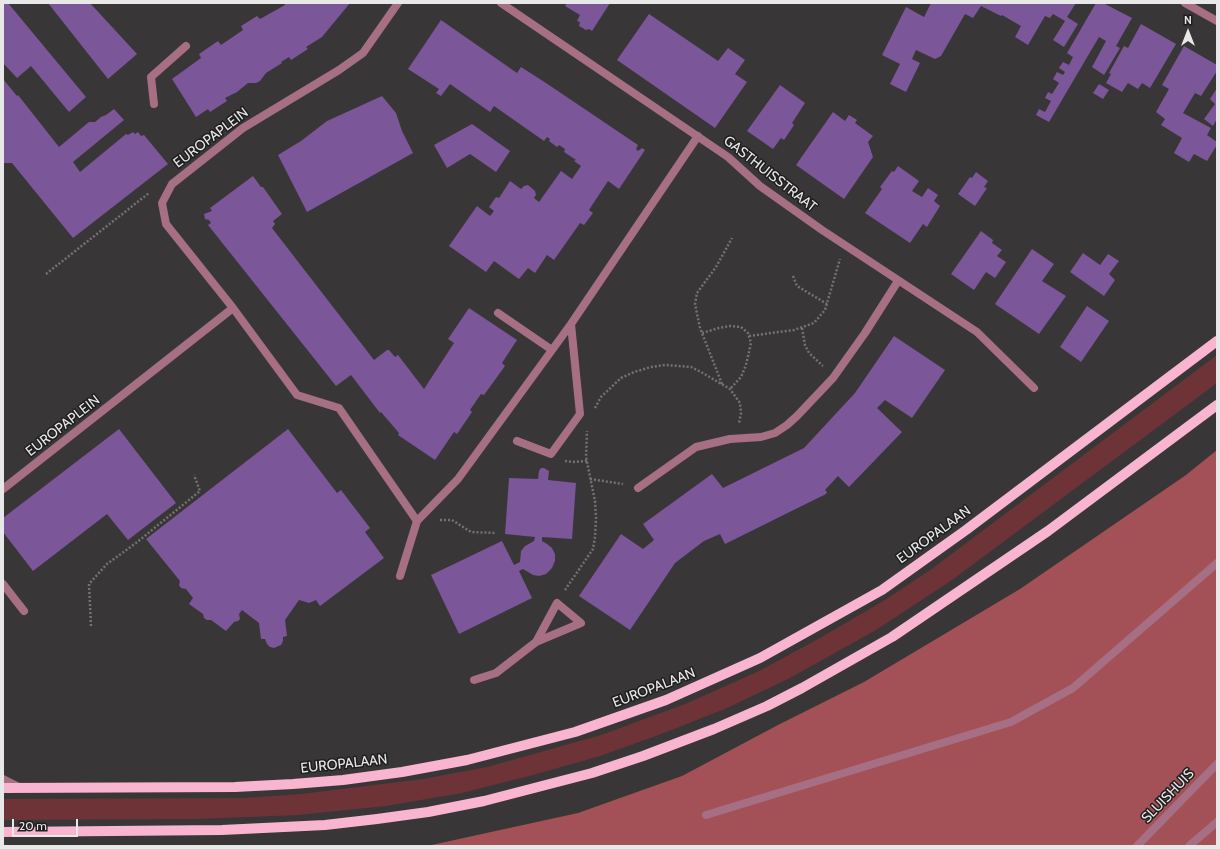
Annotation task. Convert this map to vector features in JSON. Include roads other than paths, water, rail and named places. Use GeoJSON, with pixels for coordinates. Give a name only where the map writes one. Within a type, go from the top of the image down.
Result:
{"type":"FeatureCollection","features":[{"type":"Feature","properties":{"kind":"main road","name":"EUROPALAAN"},"geometry":{"type":"LineString","coordinates":[[3,788],[235,787],[293,784],[373,776],[467,760],[523,746],[575,732],[666,700],[760,658],[882,590],[966,530],[1217,342]]}},
{"type":"Feature","properties":{"kind":"main road"},"geometry":{"type":"LineString","coordinates":[[3,832],[222,830],[325,825],[377,819],[428,812],[484,801],[592,773],[643,756],[714,729],[767,706],[809,684],[892,636],[1048,531],[1217,405]]}},
{"type":"Feature","properties":{"kind":"street","name":"EUROPAPLEIN"},"geometry":{"type":"LineString","coordinates":[[398,3],[363,53],[339,70],[242,128],[172,184],[162,203],[166,224],[233,308],[297,395],[339,408],[417,521]]}},
{"type":"Feature","properties":{"kind":"street","name":"GASTHUISSTRAAT"},"geometry":{"type":"LineString","coordinates":[[501,3],[728,157],[760,186],[843,244],[977,332],[1034,388]]}},
{"type":"Feature","properties":{"kind":"street"},"geometry":{"type":"LineString","coordinates":[[1185,3],[1217,21]]}},
{"type":"Feature","properties":{"kind":"street"},"geometry":{"type":"LineString","coordinates":[[154,104],[151,77],[186,46]]}},
{"type":"Feature","properties":{"kind":"street"},"geometry":{"type":"LineString","coordinates":[[400,576],[417,521],[458,479],[571,324],[698,136]]}},
{"type":"Feature","properties":{"kind":"street"},"geometry":{"type":"LineString","coordinates":[[638,488],[696,447],[732,439],[761,437],[775,433],[797,416],[836,374],[865,333],[898,281]]}},
{"type":"Feature","properties":{"kind":"street","name":"EUROPAPLEIN"},"geometry":{"type":"LineString","coordinates":[[3,489],[233,308]]}},
{"type":"Feature","properties":{"kind":"street"},"geometry":{"type":"LineString","coordinates":[[498,313],[552,350]]}},
{"type":"Feature","properties":{"kind":"street"},"geometry":{"type":"LineString","coordinates":[[517,441],[551,454],[580,414],[571,324]]}},
{"type":"Feature","properties":{"kind":"street"},"geometry":{"type":"LineString","coordinates":[[706,815],[1012,722],[1073,688],[1217,563]]}},
{"type":"Feature","properties":{"kind":"street"},"geometry":{"type":"LineString","coordinates":[[3,584],[24,611]]}},
{"type":"Feature","properties":{"kind":"street"},"geometry":{"type":"LineString","coordinates":[[474,680],[496,673],[536,642],[580,623],[557,603],[536,642]]}},
{"type":"Feature","properties":{"kind":"street","name":"SLUISHUIS"},"geometry":{"type":"LineString","coordinates":[[1137,846],[1217,764]]}},
{"type":"Feature","properties":{"kind":"street"},"geometry":{"type":"LineString","coordinates":[[3,779],[19,788]]}},
{"type":"Feature","properties":{"kind":"street"},"geometry":{"type":"LineString","coordinates":[[1189,846],[1217,822]]}}]}
